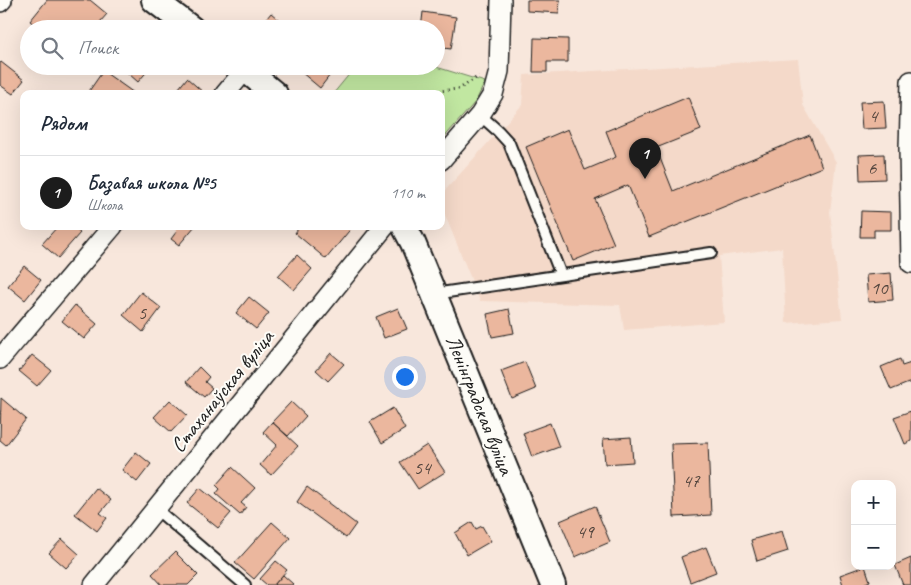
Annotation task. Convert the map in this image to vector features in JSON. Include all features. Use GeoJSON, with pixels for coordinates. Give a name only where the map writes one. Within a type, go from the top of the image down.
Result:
{"type":"FeatureCollection","features":[{"type":"Feature","properties":{"kind":"street"},"geometry":{"type":"LineString","coordinates":[[154,0],[180,20]]}},
{"type":"Feature","properties":{"kind":"street"},"geometry":{"type":"LineString","coordinates":[[445,155],[480,115],[493,94],[499,71],[501,0]]}},
{"type":"Feature","properties":{"kind":"street"},"geometry":{"type":"LineString","coordinates":[[228,90],[238,75]]}},
{"type":"Feature","properties":{"kind":"street"},"geometry":{"type":"LineString","coordinates":[[252,75],[271,90]]}},
{"type":"Feature","properties":{"kind":"street"},"geometry":{"type":"LineString","coordinates":[[911,81],[909,148],[911,262]]}},
{"type":"Feature","properties":{"kind":"street"},"geometry":{"type":"LineString","coordinates":[[0,359],[109,230]]}},
{"type":"Feature","properties":{"kind":"street","name":"Стаханаўская вуліца"},"geometry":{"type":"LineString","coordinates":[[94,585],[382,230]]}},
{"type":"Feature","properties":{"kind":"street","name":"Ленінградская вуліца"},"geometry":{"type":"LineString","coordinates":[[406,230],[554,585]]}},
{"type":"Feature","properties":{"kind":"lane"},"geometry":{"type":"LineString","coordinates":[[480,115],[509,143],[561,276]]}},
{"type":"Feature","properties":{"kind":"lane"},"geometry":{"type":"LineString","coordinates":[[434,294],[711,253]]}},
{"type":"Feature","properties":{"kind":"lane"},"geometry":{"type":"LineString","coordinates":[[156,509],[245,585]]}},
{"type":"Feature","properties":{"kind":"path"},"geometry":{"type":"LineString","coordinates":[[445,90],[459,89],[482,74],[499,71]]}},
{"type":"Feature","properties":{"kind":"shaded area"},"geometry":{"type":"Polygon","coordinates":[[[798,59],[803,105],[836,162],[830,212],[842,319],[786,323],[782,248],[719,256],[724,322],[624,330],[620,305],[480,301],[445,215],[445,191],[522,105],[524,75],[798,59]]]}},
{"type":"Feature","properties":{"kind":"green space"},"geometry":{"type":"Polygon","coordinates":[[[445,70],[485,82],[476,101],[445,136],[445,90],[336,90],[349,75],[445,75],[445,70]]]}},
{"type":"Feature","properties":{"kind":"building"},"geometry":{"type":"Polygon","coordinates":[[[47,0],[90,0],[107,14],[102,20],[31,20],[47,0]]]}},
{"type":"Feature","properties":{"kind":"building"},"geometry":{"type":"Polygon","coordinates":[[[527,0],[560,0],[559,13],[527,11],[527,0]]]}},
{"type":"Feature","properties":{"kind":"building"},"geometry":{"type":"Polygon","coordinates":[[[423,12],[456,17],[451,49],[445,48],[445,20],[422,20],[423,12]]]}},
{"type":"Feature","properties":{"kind":"building"},"geometry":{"type":"Polygon","coordinates":[[[271,13],[279,20],[265,20],[271,13]]]}},
{"type":"Feature","properties":{"kind":"building"},"geometry":{"type":"Polygon","coordinates":[[[534,38],[568,39],[568,62],[547,62],[547,72],[533,72],[534,38]]]}},
{"type":"Feature","properties":{"kind":"building"},"geometry":{"type":"Polygon","coordinates":[[[1,62],[24,80],[13,94],[0,85],[1,62]]]}},
{"type":"Feature","properties":{"kind":"building"},"geometry":{"type":"Polygon","coordinates":[[[100,75],[109,75],[130,90],[90,90],[100,75]]]}},
{"type":"Feature","properties":{"kind":"building"},"geometry":{"type":"Polygon","coordinates":[[[130,75],[144,75],[138,82],[130,75]]]}},
{"type":"Feature","properties":{"kind":"building"},"geometry":{"type":"Polygon","coordinates":[[[305,75],[330,75],[320,88],[305,75]]]}},
{"type":"Feature","properties":{"kind":"building"},"geometry":{"type":"Polygon","coordinates":[[[187,78],[200,90],[177,90],[187,78]]]}},
{"type":"Feature","properties":{"kind":"building"},"geometry":{"type":"Polygon","coordinates":[[[688,97],[701,130],[656,148],[673,191],[810,135],[822,167],[649,237],[628,185],[595,199],[614,244],[573,261],[526,147],[568,129],[585,170],[616,157],[606,131],[688,97]]]}},
{"type":"Feature","properties":{"kind":"building"},"geometry":{"type":"Polygon","coordinates":[[[884,101],[886,128],[862,129],[860,102],[884,101]]]}},
{"type":"Feature","properties":{"kind":"building"},"geometry":{"type":"Polygon","coordinates":[[[884,154],[885,179],[860,180],[859,155],[884,154]]]}},
{"type":"Feature","properties":{"kind":"building"},"geometry":{"type":"Polygon","coordinates":[[[861,211],[891,212],[891,230],[874,230],[874,237],[860,237],[861,211]]]}},
{"type":"Feature","properties":{"kind":"building"},"geometry":{"type":"Polygon","coordinates":[[[54,230],[77,230],[80,233],[58,258],[42,244],[54,230]]]}},
{"type":"Feature","properties":{"kind":"building"},"geometry":{"type":"Polygon","coordinates":[[[192,230],[179,245],[171,239],[177,231],[192,230]]]}},
{"type":"Feature","properties":{"kind":"building"},"geometry":{"type":"Polygon","coordinates":[[[297,230],[350,230],[326,259],[295,233],[297,230]]]}},
{"type":"Feature","properties":{"kind":"building"},"geometry":{"type":"Polygon","coordinates":[[[297,255],[312,269],[294,290],[278,276],[297,255]]]}},
{"type":"Feature","properties":{"kind":"building"},"geometry":{"type":"Polygon","coordinates":[[[24,266],[41,280],[25,300],[8,286],[24,266]]]}},
{"type":"Feature","properties":{"kind":"building"},"geometry":{"type":"Polygon","coordinates":[[[891,273],[893,300],[868,302],[866,275],[891,273]]]}},
{"type":"Feature","properties":{"kind":"building"},"geometry":{"type":"Polygon","coordinates":[[[141,292],[161,308],[143,332],[123,315],[141,292]]]}},
{"type":"Feature","properties":{"kind":"building"},"geometry":{"type":"Polygon","coordinates":[[[249,297],[269,313],[256,329],[236,313],[249,297]]]}},
{"type":"Feature","properties":{"kind":"building"},"geometry":{"type":"Polygon","coordinates":[[[75,305],[97,324],[84,339],[62,321],[75,305]]]}},
{"type":"Feature","properties":{"kind":"building"},"geometry":{"type":"Polygon","coordinates":[[[398,308],[407,329],[384,338],[376,317],[398,308]]]}},
{"type":"Feature","properties":{"kind":"building"},"geometry":{"type":"Polygon","coordinates":[[[509,309],[514,333],[492,337],[487,314],[509,309]]]}},
{"type":"Feature","properties":{"kind":"building"},"geometry":{"type":"Polygon","coordinates":[[[331,353],[344,364],[328,381],[316,370],[331,353]]]}},
{"type":"Feature","properties":{"kind":"building"},"geometry":{"type":"Polygon","coordinates":[[[32,355],[51,370],[37,386],[19,371],[32,355]]]}},
{"type":"Feature","properties":{"kind":"building"},"geometry":{"type":"Polygon","coordinates":[[[900,359],[902,366],[911,363],[911,382],[891,390],[881,367],[900,359]]]}},
{"type":"Feature","properties":{"kind":"building"},"geometry":{"type":"Polygon","coordinates":[[[525,362],[536,389],[512,399],[501,371],[525,362]]]}},
{"type":"Feature","properties":{"kind":"building"},"geometry":{"type":"Polygon","coordinates":[[[199,367],[209,377],[205,382],[212,388],[204,397],[186,382],[199,367]]]}},
{"type":"Feature","properties":{"kind":"building"},"geometry":{"type":"Polygon","coordinates":[[[1,398],[26,419],[6,445],[0,440],[1,398]]]}},
{"type":"Feature","properties":{"kind":"building"},"geometry":{"type":"Polygon","coordinates":[[[170,400],[187,415],[171,432],[154,417],[170,400]]]}},
{"type":"Feature","properties":{"kind":"building"},"geometry":{"type":"Polygon","coordinates":[[[291,402],[306,416],[288,436],[272,422],[291,402]]]}},
{"type":"Feature","properties":{"kind":"building"},"geometry":{"type":"Polygon","coordinates":[[[393,408],[405,429],[382,443],[370,422],[393,408]]]}},
{"type":"Feature","properties":{"kind":"building"},"geometry":{"type":"Polygon","coordinates":[[[911,411],[911,441],[905,444],[894,417],[911,411]]]}},
{"type":"Feature","properties":{"kind":"building"},"geometry":{"type":"Polygon","coordinates":[[[272,422],[298,446],[271,475],[260,465],[277,445],[263,432],[272,422]]]}},
{"type":"Feature","properties":{"kind":"building"},"geometry":{"type":"Polygon","coordinates":[[[550,423],[559,447],[532,457],[523,433],[550,423]]]}},
{"type":"Feature","properties":{"kind":"building"},"geometry":{"type":"Polygon","coordinates":[[[631,437],[633,462],[605,464],[603,439],[631,437]]]}},
{"type":"Feature","properties":{"kind":"building"},"geometry":{"type":"Polygon","coordinates":[[[708,443],[711,515],[674,517],[671,444],[708,443]]]}},
{"type":"Feature","properties":{"kind":"building"},"geometry":{"type":"Polygon","coordinates":[[[427,445],[445,472],[418,489],[400,462],[427,445]]]}},
{"type":"Feature","properties":{"kind":"building"},"geometry":{"type":"Polygon","coordinates":[[[136,452],[151,464],[137,482],[122,470],[136,452]]]}},
{"type":"Feature","properties":{"kind":"building"},"geometry":{"type":"Polygon","coordinates":[[[232,467],[255,488],[241,503],[246,507],[240,515],[216,494],[220,489],[216,485],[232,467]]]}},
{"type":"Feature","properties":{"kind":"building"},"geometry":{"type":"Polygon","coordinates":[[[307,487],[356,524],[346,538],[297,502],[307,487]]]}},
{"type":"Feature","properties":{"kind":"building"},"geometry":{"type":"Polygon","coordinates":[[[96,488],[111,500],[100,513],[107,518],[97,531],[75,514],[96,488]]]}},
{"type":"Feature","properties":{"kind":"building"},"geometry":{"type":"Polygon","coordinates":[[[200,488],[231,513],[218,528],[187,503],[200,488]]]}},
{"type":"Feature","properties":{"kind":"building"},"geometry":{"type":"Polygon","coordinates":[[[595,506],[610,542],[575,557],[560,521],[595,506]]]}},
{"type":"Feature","properties":{"kind":"building"},"geometry":{"type":"Polygon","coordinates":[[[272,522],[290,538],[254,579],[235,563],[272,522]]]}},
{"type":"Feature","properties":{"kind":"building"},"geometry":{"type":"Polygon","coordinates":[[[472,522],[476,529],[482,526],[491,541],[467,555],[455,533],[472,522]]]}},
{"type":"Feature","properties":{"kind":"building"},"geometry":{"type":"Polygon","coordinates":[[[782,531],[788,551],[757,561],[751,540],[782,531]]]}},
{"type":"Feature","properties":{"kind":"building"},"geometry":{"type":"Polygon","coordinates":[[[62,539],[79,554],[66,568],[49,553],[62,539]]]}},
{"type":"Feature","properties":{"kind":"building"},"geometry":{"type":"Polygon","coordinates":[[[706,547],[716,572],[690,582],[681,557],[706,547]]]}},
{"type":"Feature","properties":{"kind":"building"},"geometry":{"type":"Polygon","coordinates":[[[175,552],[198,575],[188,585],[162,585],[152,574],[175,552]]]}},
{"type":"Feature","properties":{"kind":"building"},"geometry":{"type":"Polygon","coordinates":[[[911,558],[911,585],[903,585],[896,565],[911,558]]]}},
{"type":"Feature","properties":{"kind":"building"},"geometry":{"type":"Polygon","coordinates":[[[276,561],[287,570],[274,585],[267,585],[260,579],[276,561]]]}},
{"type":"Feature","properties":{"kind":"building"},"geometry":{"type":"Polygon","coordinates":[[[854,570],[866,570],[870,581],[861,585],[843,585],[840,575],[854,570]]]}},
{"type":"Feature","properties":{"kind":"building"},"geometry":{"type":"Polygon","coordinates":[[[283,575],[293,584],[274,585],[283,575]]]}},
{"type":"Feature","properties":{"kind":"place","name":"Базавая школа №5"},"geometry":{"type":"Point","coordinates":[645,179]}}]}
